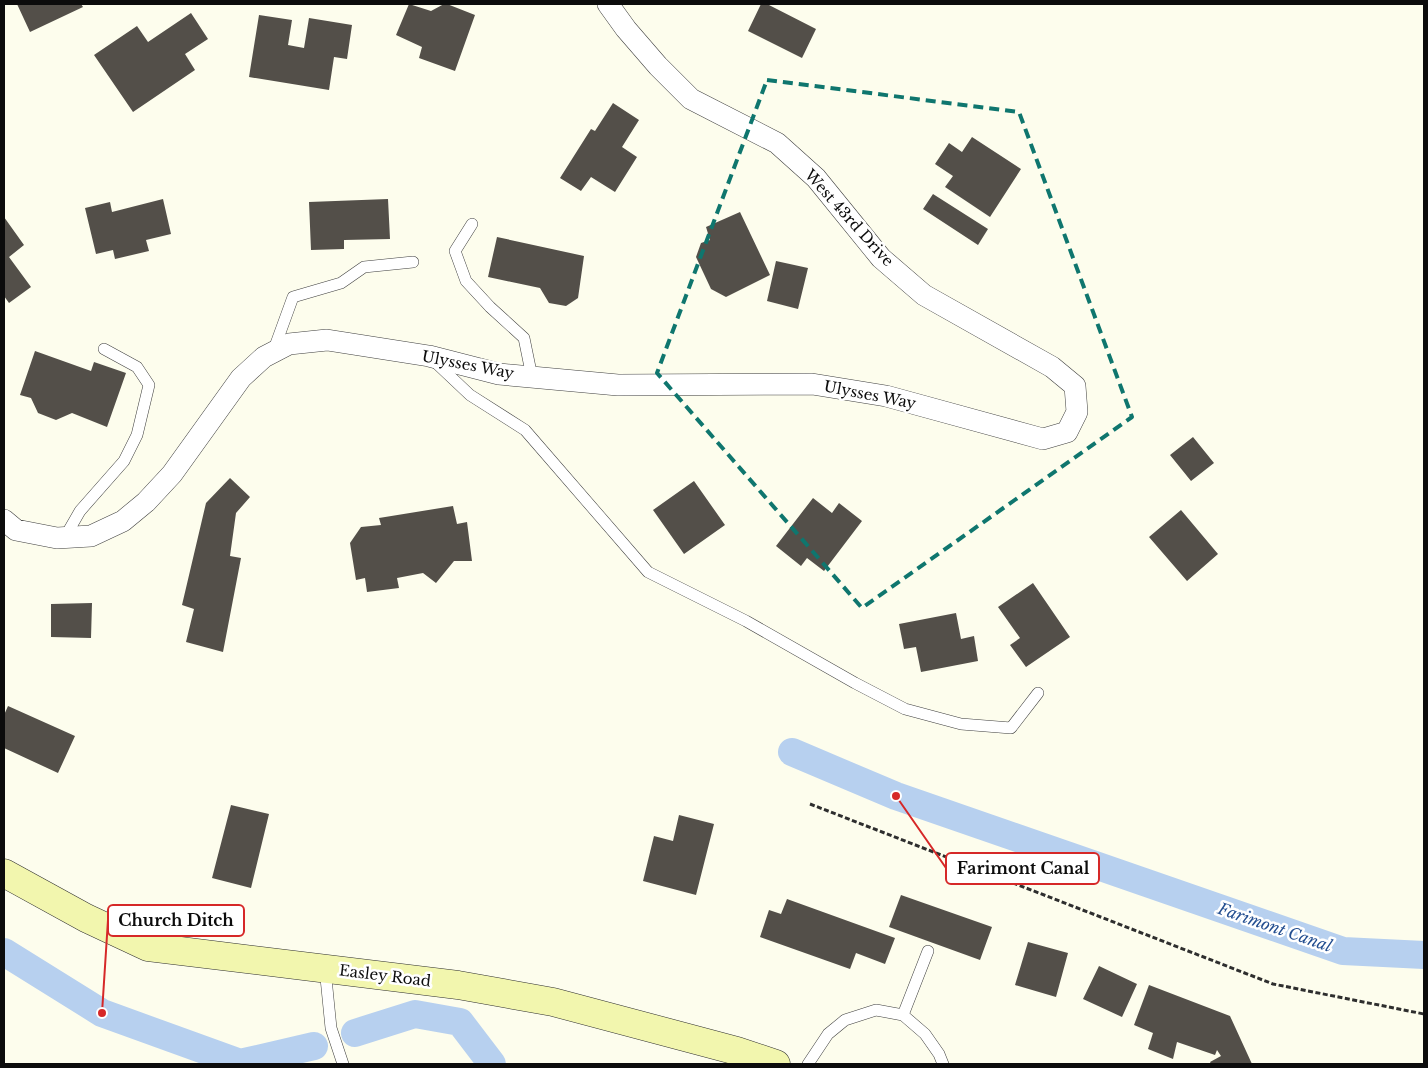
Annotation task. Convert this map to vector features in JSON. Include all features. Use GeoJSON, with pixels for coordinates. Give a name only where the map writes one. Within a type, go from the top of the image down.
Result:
{"type":"FeatureCollection","features":[{"type":"Feature","properties":{"kind":"street","name":"West 43rd Drive"},"geometry":{"type":"LineString","coordinates":[[608,4],[626,29],[658,66],[691,99],[777,143],[816,178],[881,258],[924,295],[1052,367],[1075,386],[1077,412],[1067,432],[1044,439]]}},
{"type":"Feature","properties":{"kind":"street","name":"Ulysses Way"},"geometry":{"type":"LineString","coordinates":[[4,520],[16,530],[57,538],[91,536],[124,521],[146,502],[172,474],[241,378],[264,357],[290,344],[328,340],[429,356],[500,374],[618,385],[812,384],[886,396],[1044,439]]}},
{"type":"Feature","properties":{"kind":"street","name":"Easley Road"},"geometry":{"type":"LineString","coordinates":[[4,873],[86,918],[148,947],[458,984],[553,1002],[737,1051],[776,1064]]}},
{"type":"Feature","properties":{"kind":"lane"},"geometry":{"type":"LineString","coordinates":[[472,224],[455,251],[466,281],[490,307],[524,338],[532,377]]}},
{"type":"Feature","properties":{"kind":"lane"},"geometry":{"type":"LineString","coordinates":[[273,352],[292,297],[341,283],[364,267],[413,262]]}},
{"type":"Feature","properties":{"kind":"lane"},"geometry":{"type":"LineString","coordinates":[[65,537],[80,510],[124,461],[137,435],[149,385],[137,367],[104,349]]}},
{"type":"Feature","properties":{"kind":"lane"},"geometry":{"type":"LineString","coordinates":[[429,356],[470,395],[525,430],[648,572],[746,621],[905,709],[961,724],[1011,728],[1038,693]]}},
{"type":"Feature","properties":{"kind":"lane"},"geometry":{"type":"LineString","coordinates":[[903,1015],[928,951]]}},
{"type":"Feature","properties":{"kind":"lane"},"geometry":{"type":"LineString","coordinates":[[325,968],[331,1028],[343,1064]]}},
{"type":"Feature","properties":{"kind":"lane"},"geometry":{"type":"LineString","coordinates":[[808,1064],[828,1034],[845,1020],[876,1010],[903,1015],[925,1034],[939,1054],[943,1064]]}},
{"type":"Feature","properties":{"kind":"path"},"geometry":{"type":"LineString","coordinates":[[810,804],[1273,984],[1424,1014]]}},
{"type":"Feature","properties":{"kind":"highlighted area"},"geometry":{"type":"Polygon","coordinates":[[[767,80],[1019,112],[1132,417],[862,608],[657,373],[767,80]]]}},
{"type":"Feature","properties":{"kind":"building"},"geometry":{"type":"Polygon","coordinates":[[[17,4],[81,4],[83,7],[30,32],[17,4]]]}},
{"type":"Feature","properties":{"kind":"building"},"geometry":{"type":"Polygon","coordinates":[[[409,4],[431,11],[447,4],[475,15],[455,71],[419,58],[422,47],[396,35],[409,4]]]}},
{"type":"Feature","properties":{"kind":"building"},"geometry":{"type":"Polygon","coordinates":[[[761,4],[767,4],[816,29],[802,58],[748,31],[761,4]]]}},
{"type":"Feature","properties":{"kind":"building"},"geometry":{"type":"Polygon","coordinates":[[[191,13],[208,39],[185,54],[195,70],[133,112],[94,55],[137,26],[148,42],[191,13]]]}},
{"type":"Feature","properties":{"kind":"building"},"geometry":{"type":"Polygon","coordinates":[[[259,15],[292,20],[288,45],[304,48],[309,18],[352,25],[347,59],[334,57],[329,90],[249,77],[259,15]]]}},
{"type":"Feature","properties":{"kind":"building"},"geometry":{"type":"Polygon","coordinates":[[[613,103],[639,120],[622,147],[637,157],[615,192],[591,177],[581,191],[560,178],[591,129],[595,131],[613,103]]]}},
{"type":"Feature","properties":{"kind":"building"},"geometry":{"type":"Polygon","coordinates":[[[972,137],[1021,169],[990,217],[945,187],[953,176],[935,164],[949,143],[962,152],[972,137]]]}},
{"type":"Feature","properties":{"kind":"building"},"geometry":{"type":"Polygon","coordinates":[[[933,194],[988,229],[978,245],[923,209],[933,194]]]}},
{"type":"Feature","properties":{"kind":"building"},"geometry":{"type":"Polygon","coordinates":[[[163,199],[171,234],[146,240],[149,251],[115,259],[113,250],[96,254],[85,208],[110,202],[112,212],[163,199]]]}},
{"type":"Feature","properties":{"kind":"building"},"geometry":{"type":"Polygon","coordinates":[[[388,199],[390,239],[344,240],[344,249],[311,250],[309,202],[388,199]]]}},
{"type":"Feature","properties":{"kind":"building"},"geometry":{"type":"Polygon","coordinates":[[[740,212],[770,275],[726,297],[711,289],[696,257],[701,243],[710,240],[706,227],[740,212]]]}},
{"type":"Feature","properties":{"kind":"building"},"geometry":{"type":"Polygon","coordinates":[[[4,217],[24,245],[9,257],[31,287],[9,303],[4,296],[4,217]]]}},
{"type":"Feature","properties":{"kind":"building"},"geometry":{"type":"Polygon","coordinates":[[[497,237],[584,256],[578,298],[566,306],[549,303],[540,288],[488,277],[497,237]]]}},
{"type":"Feature","properties":{"kind":"building"},"geometry":{"type":"Polygon","coordinates":[[[776,261],[808,268],[798,309],[767,301],[776,261]]]}},
{"type":"Feature","properties":{"kind":"building"},"geometry":{"type":"Polygon","coordinates":[[[35,351],[91,371],[94,362],[126,373],[107,427],[72,413],[56,420],[38,413],[31,398],[20,395],[35,351]]]}},
{"type":"Feature","properties":{"kind":"building"},"geometry":{"type":"Polygon","coordinates":[[[1193,437],[1214,463],[1191,481],[1170,455],[1193,437]]]}},
{"type":"Feature","properties":{"kind":"building"},"geometry":{"type":"Polygon","coordinates":[[[230,478],[250,497],[236,513],[230,556],[241,558],[223,652],[186,642],[194,609],[182,605],[206,503],[230,478]]]}},
{"type":"Feature","properties":{"kind":"building"},"geometry":{"type":"Polygon","coordinates":[[[694,481],[725,525],[684,554],[653,510],[694,481]]]}},
{"type":"Feature","properties":{"kind":"building"},"geometry":{"type":"Polygon","coordinates":[[[813,498],[832,513],[839,503],[862,521],[824,571],[807,558],[801,566],[776,546],[813,498]]]}},
{"type":"Feature","properties":{"kind":"building"},"geometry":{"type":"Polygon","coordinates":[[[453,506],[457,524],[467,522],[472,561],[454,561],[436,583],[423,573],[397,578],[399,588],[367,592],[365,578],[356,580],[350,543],[361,527],[381,525],[379,518],[453,506]]]}},
{"type":"Feature","properties":{"kind":"building"},"geometry":{"type":"Polygon","coordinates":[[[1181,510],[1218,554],[1187,581],[1149,537],[1181,510]]]}},
{"type":"Feature","properties":{"kind":"building"},"geometry":{"type":"Polygon","coordinates":[[[1033,583],[1070,637],[1026,667],[1010,645],[1020,638],[998,607],[1033,583]]]}},
{"type":"Feature","properties":{"kind":"building"},"geometry":{"type":"Polygon","coordinates":[[[92,603],[91,638],[51,637],[51,604],[92,603]]]}},
{"type":"Feature","properties":{"kind":"building"},"geometry":{"type":"Polygon","coordinates":[[[956,613],[961,639],[974,636],[978,661],[921,672],[916,647],[904,649],[899,624],[956,613]]]}},
{"type":"Feature","properties":{"kind":"building"},"geometry":{"type":"Polygon","coordinates":[[[8,706],[75,736],[58,773],[4,748],[4,715],[8,706]]]}},
{"type":"Feature","properties":{"kind":"building"},"geometry":{"type":"Polygon","coordinates":[[[231,805],[269,814],[251,888],[212,878],[231,805]]]}},
{"type":"Feature","properties":{"kind":"building"},"geometry":{"type":"Polygon","coordinates":[[[679,815],[714,824],[696,895],[643,881],[654,836],[673,841],[679,815]]]}},
{"type":"Feature","properties":{"kind":"building"},"geometry":{"type":"Polygon","coordinates":[[[901,895],[992,927],[980,960],[889,927],[901,895]]]}},
{"type":"Feature","properties":{"kind":"building"},"geometry":{"type":"Polygon","coordinates":[[[787,899],[895,938],[885,964],[856,953],[850,969],[760,937],[769,910],[781,914],[787,899]]]}},
{"type":"Feature","properties":{"kind":"building"},"geometry":{"type":"Polygon","coordinates":[[[1028,942],[1068,953],[1056,997],[1015,985],[1028,942]]]}},
{"type":"Feature","properties":{"kind":"building"},"geometry":{"type":"Polygon","coordinates":[[[1099,966],[1137,984],[1122,1017],[1083,999],[1099,966]]]}},
{"type":"Feature","properties":{"kind":"building"},"geometry":{"type":"Polygon","coordinates":[[[1149,985],[1230,1016],[1252,1064],[1211,1064],[1210,1062],[1221,1056],[1217,1050],[1215,1055],[1177,1042],[1173,1059],[1148,1049],[1153,1033],[1134,1025],[1149,985]]]}},
{"type":"Feature","properties":{"kind":"waterway","name":"Farimont Canal"},"geometry":{"type":"LineString","coordinates":[[792,752],[896,796],[1343,951],[1424,955]]}},
{"type":"Feature","properties":{"kind":"waterway"},"geometry":{"type":"LineString","coordinates":[[4,952],[102,1013],[240,1063],[314,1046]]}},
{"type":"Feature","properties":{"kind":"waterway"},"geometry":{"type":"LineString","coordinates":[[355,1033],[415,1014],[460,1022],[492,1064]]}},
{"type":"Feature","properties":{"kind":"place","name":"Farimont Canal"},"geometry":{"type":"Point","coordinates":[896,796]}},
{"type":"Feature","properties":{"kind":"place","name":"Church Ditch"},"geometry":{"type":"Point","coordinates":[102,1013]}}]}
